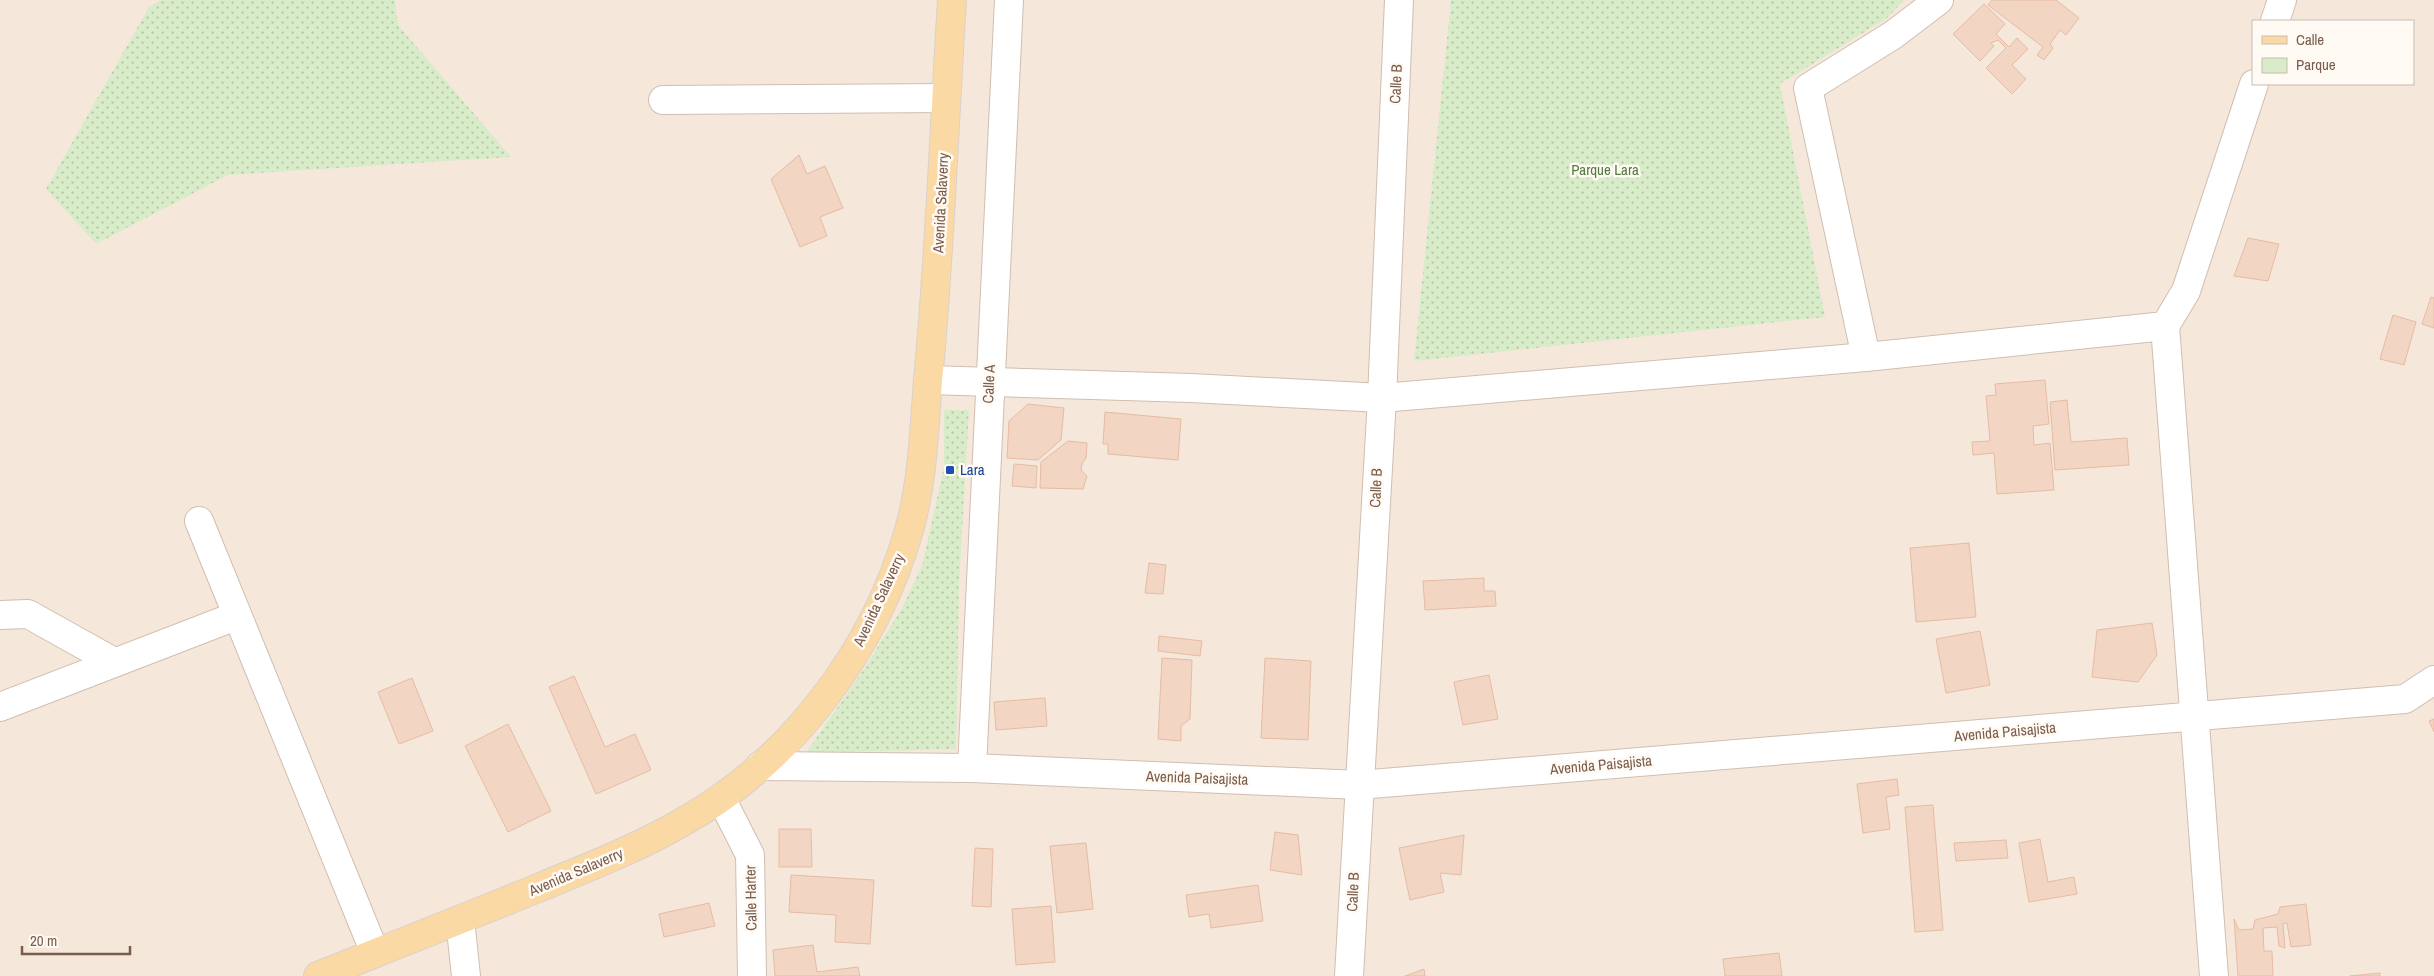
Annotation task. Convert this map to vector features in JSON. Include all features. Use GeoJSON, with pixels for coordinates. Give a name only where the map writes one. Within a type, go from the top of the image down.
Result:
{"type":"FeatureCollection","features":[{"type":"Feature","properties":{"kind":"main road","name":"Avenida Salaverry"},"geometry":{"type":"LineString","coordinates":[[318,976],[619,855],[682,823],[721,798],[760,766],[801,726],[837,680],[869,629],[895,573],[909,530],[920,485],[934,322],[952,0]]}},
{"type":"Feature","properties":{"kind":"street","name":"Calle A"},"geometry":{"type":"LineString","coordinates":[[972,768],[989,383],[1009,0]]}},
{"type":"Feature","properties":{"kind":"street","name":"Calle B"},"geometry":{"type":"LineString","coordinates":[[1349,976],[1382,398],[1399,0]]}},
{"type":"Feature","properties":{"kind":"street"},"geometry":{"type":"LineString","coordinates":[[1866,357],[1808,88],[1893,35],[1939,0]]}},
{"type":"Feature","properties":{"kind":"street"},"geometry":{"type":"LineString","coordinates":[[2274,20],[2282,0]]}},
{"type":"Feature","properties":{"kind":"street"},"geometry":{"type":"LineString","coordinates":[[2214,976],[2196,717],[2165,326],[2186,290],[2254,85]]}},
{"type":"Feature","properties":{"kind":"street"},"geometry":{"type":"LineString","coordinates":[[663,100],[946,98]]}},
{"type":"Feature","properties":{"kind":"street"},"geometry":{"type":"LineString","coordinates":[[928,380],[1191,388],[1382,398],[1866,357],[2165,326]]}},
{"type":"Feature","properties":{"kind":"street"},"geometry":{"type":"LineString","coordinates":[[198,521],[375,953]]}},
{"type":"Feature","properties":{"kind":"street"},"geometry":{"type":"LineString","coordinates":[[0,615],[28,614],[114,662]]}},
{"type":"Feature","properties":{"kind":"street"},"geometry":{"type":"LineString","coordinates":[[0,707],[236,616]]}},
{"type":"Feature","properties":{"kind":"street","name":"Avenida Paisajista"},"geometry":{"type":"LineString","coordinates":[[760,766],[972,768],[1359,785],[2405,699],[2434,680]]}},
{"type":"Feature","properties":{"kind":"street","name":"Calle Harter"},"geometry":{"type":"LineString","coordinates":[[721,798],[750,855],[752,976]]}},
{"type":"Feature","properties":{"kind":"street"},"geometry":{"type":"LineString","coordinates":[[460,920],[466,976]]}},
{"type":"Feature","properties":{"kind":"shaded area"},"geometry":{"type":"Polygon","coordinates":[[[0,0],[2434,0],[2434,976],[0,976],[0,0]]]}},
{"type":"Feature","properties":{"kind":"green space"},"geometry":{"type":"Polygon","coordinates":[[[161,0],[395,0],[398,25],[511,157],[228,175],[96,244],[46,189],[149,7],[161,0]]]}},
{"type":"Feature","properties":{"kind":"green space","name":"Parque Lara"},"geometry":{"type":"Polygon","coordinates":[[[1451,0],[1904,0],[1887,18],[1780,84],[1825,317],[1414,361],[1451,0]]]}},
{"type":"Feature","properties":{"kind":"green space"},"geometry":{"type":"Polygon","coordinates":[[[944,410],[969,410],[959,584],[956,749],[806,753],[866,666],[902,608],[922,566],[944,467],[944,410]]]}},
{"type":"Feature","properties":{"kind":"building"},"geometry":{"type":"Polygon","coordinates":[[[1992,0],[2056,0],[2079,18],[2066,35],[2060,30],[2050,44],[2053,48],[2044,60],[2037,55],[2043,47],[1988,5],[1992,0]]]}},
{"type":"Feature","properties":{"kind":"building"},"geometry":{"type":"Polygon","coordinates":[[[1984,4],[2005,24],[1996,34],[2009,47],[2017,38],[2028,49],[2012,65],[2026,79],[2012,94],[1986,68],[2006,48],[1998,40],[1991,43],[1994,46],[1980,61],[1953,34],[1984,4]]]}},
{"type":"Feature","properties":{"kind":"building"},"geometry":{"type":"Polygon","coordinates":[[[799,155],[807,174],[825,166],[843,208],[820,217],[827,236],[800,247],[771,179],[799,155]]]}},
{"type":"Feature","properties":{"kind":"building"},"geometry":{"type":"Polygon","coordinates":[[[2248,238],[2279,244],[2268,281],[2234,276],[2248,238]]]}},
{"type":"Feature","properties":{"kind":"building"},"geometry":{"type":"Polygon","coordinates":[[[2431,297],[2434,298],[2434,328],[2422,324],[2431,297]]]}},
{"type":"Feature","properties":{"kind":"building"},"geometry":{"type":"Polygon","coordinates":[[[2393,315],[2416,322],[2404,365],[2380,359],[2393,315]]]}},
{"type":"Feature","properties":{"kind":"building"},"geometry":{"type":"Polygon","coordinates":[[[2045,380],[2049,424],[2033,426],[2034,445],[2050,443],[2054,490],[1997,494],[1994,453],[1973,455],[1972,442],[1990,441],[1986,396],[1996,395],[1995,384],[2045,380]]]}},
{"type":"Feature","properties":{"kind":"building"},"geometry":{"type":"Polygon","coordinates":[[[2067,400],[2071,442],[2127,438],[2129,465],[2055,470],[2050,402],[2067,400]]]}},
{"type":"Feature","properties":{"kind":"building"},"geometry":{"type":"Polygon","coordinates":[[[1028,404],[1064,408],[1061,440],[1038,460],[1007,458],[1009,421],[1028,404]]]}},
{"type":"Feature","properties":{"kind":"building"},"geometry":{"type":"Polygon","coordinates":[[[1105,412],[1181,419],[1178,460],[1108,454],[1108,444],[1103,444],[1105,412]]]}},
{"type":"Feature","properties":{"kind":"building"},"geometry":{"type":"Polygon","coordinates":[[[1068,441],[1087,443],[1086,458],[1081,470],[1087,476],[1083,489],[1040,488],[1041,462],[1068,441]]]}},
{"type":"Feature","properties":{"kind":"building"},"geometry":{"type":"Polygon","coordinates":[[[1014,464],[1037,466],[1036,488],[1012,486],[1014,464]]]}},
{"type":"Feature","properties":{"kind":"building"},"geometry":{"type":"Polygon","coordinates":[[[1969,543],[1976,617],[1916,622],[1910,548],[1969,543]]]}},
{"type":"Feature","properties":{"kind":"building"},"geometry":{"type":"Polygon","coordinates":[[[1149,563],[1166,565],[1163,594],[1145,593],[1149,563]]]}},
{"type":"Feature","properties":{"kind":"building"},"geometry":{"type":"Polygon","coordinates":[[[1484,578],[1484,591],[1495,591],[1496,606],[1425,610],[1423,581],[1484,578]]]}},
{"type":"Feature","properties":{"kind":"building"},"geometry":{"type":"Polygon","coordinates":[[[2152,623],[2157,655],[2138,682],[2092,677],[2097,630],[2152,623]]]}},
{"type":"Feature","properties":{"kind":"building"},"geometry":{"type":"Polygon","coordinates":[[[1980,631],[1990,685],[1946,693],[1936,639],[1980,631]]]}},
{"type":"Feature","properties":{"kind":"building"},"geometry":{"type":"Polygon","coordinates":[[[1159,636],[1202,641],[1200,656],[1158,651],[1159,636]]]}},
{"type":"Feature","properties":{"kind":"building"},"geometry":{"type":"Polygon","coordinates":[[[1162,658],[1192,660],[1190,719],[1181,726],[1181,741],[1158,739],[1162,658]]]}},
{"type":"Feature","properties":{"kind":"building"},"geometry":{"type":"Polygon","coordinates":[[[1265,658],[1311,661],[1308,740],[1261,738],[1265,658]]]}},
{"type":"Feature","properties":{"kind":"building"},"geometry":{"type":"Polygon","coordinates":[[[1489,675],[1498,719],[1463,725],[1454,682],[1489,675]]]}},
{"type":"Feature","properties":{"kind":"building"},"geometry":{"type":"Polygon","coordinates":[[[574,676],[605,747],[635,734],[651,770],[596,794],[549,687],[574,676]]]}},
{"type":"Feature","properties":{"kind":"building"},"geometry":{"type":"Polygon","coordinates":[[[412,678],[433,731],[399,744],[378,692],[412,678]]]}},
{"type":"Feature","properties":{"kind":"building"},"geometry":{"type":"Polygon","coordinates":[[[1045,698],[1047,726],[996,730],[994,702],[1045,698]]]}},
{"type":"Feature","properties":{"kind":"building"},"geometry":{"type":"Polygon","coordinates":[[[2434,719],[2434,732],[2429,721],[2434,719]]]}},
{"type":"Feature","properties":{"kind":"building"},"geometry":{"type":"Polygon","coordinates":[[[508,724],[551,811],[508,832],[465,746],[508,724]]]}},
{"type":"Feature","properties":{"kind":"building"},"geometry":{"type":"Polygon","coordinates":[[[1897,779],[1899,795],[1886,797],[1890,829],[1863,833],[1857,784],[1897,779]]]}},
{"type":"Feature","properties":{"kind":"building"},"geometry":{"type":"Polygon","coordinates":[[[1933,805],[1943,930],[1915,932],[1905,807],[1933,805]]]}},
{"type":"Feature","properties":{"kind":"building"},"geometry":{"type":"Polygon","coordinates":[[[779,829],[811,829],[812,867],[779,867],[779,829]]]}},
{"type":"Feature","properties":{"kind":"building"},"geometry":{"type":"Polygon","coordinates":[[[1275,832],[1298,835],[1302,875],[1270,870],[1275,832]]]}},
{"type":"Feature","properties":{"kind":"building"},"geometry":{"type":"Polygon","coordinates":[[[1464,835],[1461,875],[1440,873],[1444,892],[1410,900],[1399,848],[1464,835]]]}},
{"type":"Feature","properties":{"kind":"building"},"geometry":{"type":"Polygon","coordinates":[[[2040,839],[2048,882],[2074,877],[2077,894],[2029,902],[2019,843],[2040,839]]]}},
{"type":"Feature","properties":{"kind":"building"},"geometry":{"type":"Polygon","coordinates":[[[2006,840],[2008,858],[1956,861],[1954,843],[2006,840]]]}},
{"type":"Feature","properties":{"kind":"building"},"geometry":{"type":"Polygon","coordinates":[[[1086,843],[1093,909],[1057,913],[1050,846],[1086,843]]]}},
{"type":"Feature","properties":{"kind":"building"},"geometry":{"type":"Polygon","coordinates":[[[975,848],[993,849],[991,907],[972,906],[975,848]]]}},
{"type":"Feature","properties":{"kind":"building"},"geometry":{"type":"Polygon","coordinates":[[[791,875],[874,880],[870,944],[835,942],[836,915],[789,912],[791,875]]]}},
{"type":"Feature","properties":{"kind":"building"},"geometry":{"type":"Polygon","coordinates":[[[1258,885],[1263,921],[1211,928],[1209,914],[1189,917],[1186,895],[1258,885]]]}},
{"type":"Feature","properties":{"kind":"building"},"geometry":{"type":"Polygon","coordinates":[[[709,903],[715,926],[664,937],[659,914],[709,903]]]}},
{"type":"Feature","properties":{"kind":"building"},"geometry":{"type":"Polygon","coordinates":[[[2306,904],[2311,945],[2291,947],[2287,923],[2283,924],[2285,948],[2279,946],[2277,927],[2263,928],[2264,951],[2272,951],[2273,976],[2238,976],[2234,919],[2239,930],[2253,929],[2255,920],[2278,914],[2280,907],[2306,904]]]}},
{"type":"Feature","properties":{"kind":"building"},"geometry":{"type":"Polygon","coordinates":[[[1051,906],[1055,962],[1016,965],[1012,909],[1051,906]]]}},
{"type":"Feature","properties":{"kind":"building"},"geometry":{"type":"Polygon","coordinates":[[[813,945],[817,972],[858,967],[860,976],[775,976],[773,950],[813,945]]]}},
{"type":"Feature","properties":{"kind":"building"},"geometry":{"type":"Polygon","coordinates":[[[1779,953],[1782,976],[1725,976],[1723,959],[1779,953]]]}},
{"type":"Feature","properties":{"kind":"building"},"geometry":{"type":"Polygon","coordinates":[[[1424,969],[1425,976],[1405,976],[1424,969]]]}},
{"type":"Feature","properties":{"kind":"building"},"geometry":{"type":"Polygon","coordinates":[[[2380,973],[2380,976],[2350,976],[2380,973]]]}},
{"type":"Feature","properties":{"kind":"place","name":"Lara"},"geometry":{"type":"Point","coordinates":[950,470]}}]}
